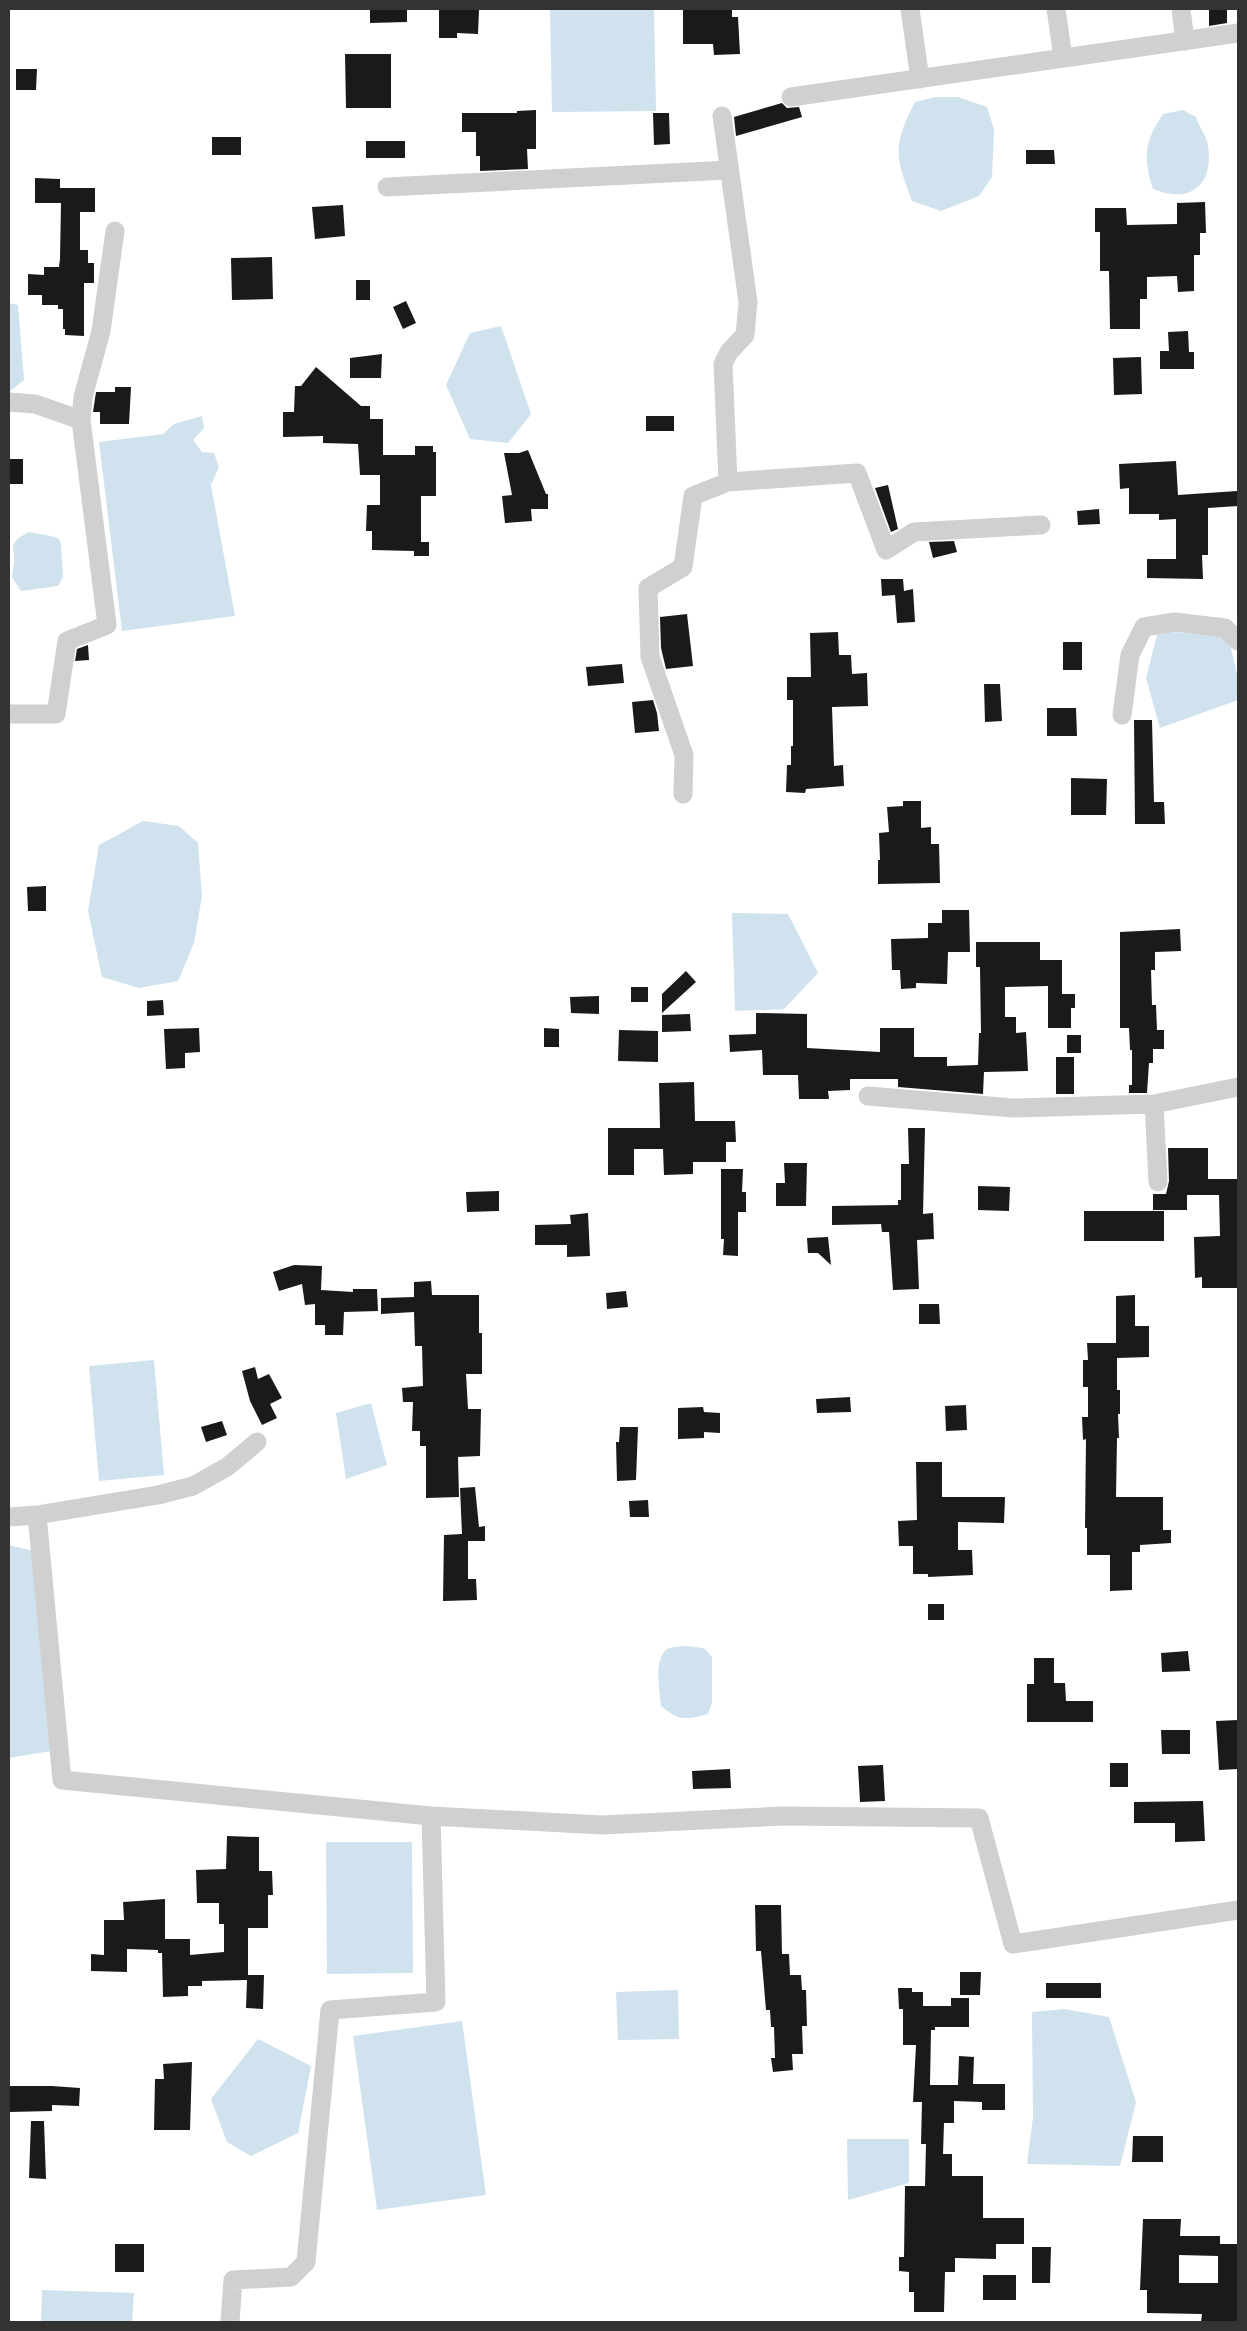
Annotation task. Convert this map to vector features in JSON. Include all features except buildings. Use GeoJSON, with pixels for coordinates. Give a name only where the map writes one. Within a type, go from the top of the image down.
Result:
{"type":"FeatureCollection","features":[{"type":"Feature","properties":{"kind":"street"},"geometry":{"type":"LineString","coordinates":[[910,9],[920,78]]}},
{"type":"Feature","properties":{"kind":"street"},"geometry":{"type":"LineString","coordinates":[[1056,9],[1063,58]]}},
{"type":"Feature","properties":{"kind":"street"},"geometry":{"type":"LineString","coordinates":[[1181,9],[1184,41]]}},
{"type":"Feature","properties":{"kind":"street"},"geometry":{"type":"LineString","coordinates":[[791,97],[1238,33]]}},
{"type":"Feature","properties":{"kind":"street"},"geometry":{"type":"LineString","coordinates":[[722,116],[748,302],[745,334],[729,352],[723,364],[728,482]]}},
{"type":"Feature","properties":{"kind":"street"},"geometry":{"type":"LineString","coordinates":[[387,187],[729,170]]}},
{"type":"Feature","properties":{"kind":"street"},"geometry":{"type":"LineString","coordinates":[[9,714],[56,714],[67,641],[107,625],[81,420],[83,397],[101,331],[115,231]]}},
{"type":"Feature","properties":{"kind":"street"},"geometry":{"type":"LineString","coordinates":[[9,402],[35,404],[81,420]]}},
{"type":"Feature","properties":{"kind":"street"},"geometry":{"type":"LineString","coordinates":[[683,794],[684,755],[650,657],[648,588],[683,567],[693,496],[728,482],[857,473],[886,550],[914,532],[1041,525]]}},
{"type":"Feature","properties":{"kind":"street"},"geometry":{"type":"LineString","coordinates":[[1122,715],[1130,655],[1144,627],[1175,622],[1225,628],[1238,641]]}},
{"type":"Feature","properties":{"kind":"street"},"geometry":{"type":"LineString","coordinates":[[868,1096],[1013,1108],[1154,1104],[1238,1087]]}},
{"type":"Feature","properties":{"kind":"street"},"geometry":{"type":"LineString","coordinates":[[1154,1104],[1158,1182]]}},
{"type":"Feature","properties":{"kind":"street"},"geometry":{"type":"LineString","coordinates":[[9,1517],[37,1515],[158,1495],[193,1486],[227,1467],[257,1442]]}},
{"type":"Feature","properties":{"kind":"street"},"geometry":{"type":"LineString","coordinates":[[37,1515],[62,1780],[431,1816],[602,1825],[783,1816],[979,1818],[1013,1944],[1238,1910]]}},
{"type":"Feature","properties":{"kind":"street"},"geometry":{"type":"LineString","coordinates":[[230,2322],[233,2280],[291,2276],[306,2262],[330,2010],[436,2002],[431,1816]]}},
{"type":"Feature","properties":{"kind":"water"},"geometry":{"type":"Polygon","coordinates":[[[550,9],[654,9],[656,111],[552,112],[550,9]]]}},
{"type":"Feature","properties":{"kind":"water"},"geometry":{"type":"Polygon","coordinates":[[[935,97],[958,97],[987,107],[994,130],[992,177],[979,196],[941,211],[912,201],[902,172],[898,151],[902,130],[915,102],[935,97]]]}},
{"type":"Feature","properties":{"kind":"water"},"geometry":{"type":"Polygon","coordinates":[[[1183,110],[1196,117],[1206,138],[1209,159],[1207,171],[1203,181],[1197,188],[1178,194],[1166,193],[1153,189],[1148,168],[1147,150],[1152,133],[1163,114],[1183,110]]]}},
{"type":"Feature","properties":{"kind":"water"},"geometry":{"type":"Polygon","coordinates":[[[9,303],[18,305],[24,380],[9,392],[9,303]]]}},
{"type":"Feature","properties":{"kind":"water"},"geometry":{"type":"Polygon","coordinates":[[[501,326],[531,414],[508,443],[470,439],[446,385],[470,333],[501,326]]]}},
{"type":"Feature","properties":{"kind":"water"},"geometry":{"type":"Polygon","coordinates":[[[202,416],[204,428],[193,440],[202,452],[214,453],[219,467],[211,485],[235,616],[122,631],[99,442],[163,434],[174,424],[202,416]]]}},
{"type":"Feature","properties":{"kind":"water"},"geometry":{"type":"Polygon","coordinates":[[[29,532],[58,538],[61,543],[63,577],[58,586],[21,591],[12,577],[14,562],[13,545],[18,538],[29,532]]]}},
{"type":"Feature","properties":{"kind":"water"},"geometry":{"type":"Polygon","coordinates":[[[1158,631],[1228,636],[1238,678],[1238,700],[1160,728],[1146,678],[1158,631]]]}},
{"type":"Feature","properties":{"kind":"water"},"geometry":{"type":"Polygon","coordinates":[[[143,821],[179,826],[198,843],[202,896],[194,943],[178,981],[139,988],[102,977],[88,911],[99,845],[143,821]]]}},
{"type":"Feature","properties":{"kind":"water"},"geometry":{"type":"Polygon","coordinates":[[[732,913],[788,914],[818,973],[784,1009],[735,1011],[732,913]]]}},
{"type":"Feature","properties":{"kind":"water"},"geometry":{"type":"Polygon","coordinates":[[[154,1360],[164,1475],[99,1481],[89,1366],[154,1360]]]}},
{"type":"Feature","properties":{"kind":"water"},"geometry":{"type":"Polygon","coordinates":[[[371,1403],[387,1465],[346,1479],[336,1413],[371,1403]]]}},
{"type":"Feature","properties":{"kind":"water"},"geometry":{"type":"Polygon","coordinates":[[[9,1545],[34,1551],[51,1751],[9,1758],[9,1545]]]}},
{"type":"Feature","properties":{"kind":"water"},"geometry":{"type":"Polygon","coordinates":[[[685,1646],[704,1648],[712,1657],[712,1703],[708,1714],[688,1718],[678,1717],[661,1706],[658,1677],[662,1655],[666,1650],[685,1646]]]}},
{"type":"Feature","properties":{"kind":"water"},"geometry":{"type":"Polygon","coordinates":[[[326,1842],[412,1842],[413,1973],[327,1974],[326,1842]]]}},
{"type":"Feature","properties":{"kind":"water"},"geometry":{"type":"Polygon","coordinates":[[[678,1990],[679,2039],[618,2040],[616,1992],[678,1990]]]}},
{"type":"Feature","properties":{"kind":"water"},"geometry":{"type":"Polygon","coordinates":[[[1064,2009],[1109,2017],[1136,2102],[1120,2166],[1027,2164],[1033,2117],[1032,2012],[1064,2009]]]}},
{"type":"Feature","properties":{"kind":"water"},"geometry":{"type":"Polygon","coordinates":[[[462,2021],[486,2195],[377,2210],[353,2036],[462,2021]]]}},
{"type":"Feature","properties":{"kind":"water"},"geometry":{"type":"Polygon","coordinates":[[[258,2039],[311,2066],[298,2133],[251,2156],[227,2142],[211,2099],[258,2039]]]}},
{"type":"Feature","properties":{"kind":"water"},"geometry":{"type":"Polygon","coordinates":[[[847,2139],[909,2139],[909,2183],[848,2200],[847,2139]]]}},
{"type":"Feature","properties":{"kind":"water"},"geometry":{"type":"Polygon","coordinates":[[[42,2290],[134,2293],[132,2322],[41,2322],[42,2290]]]}}]}
